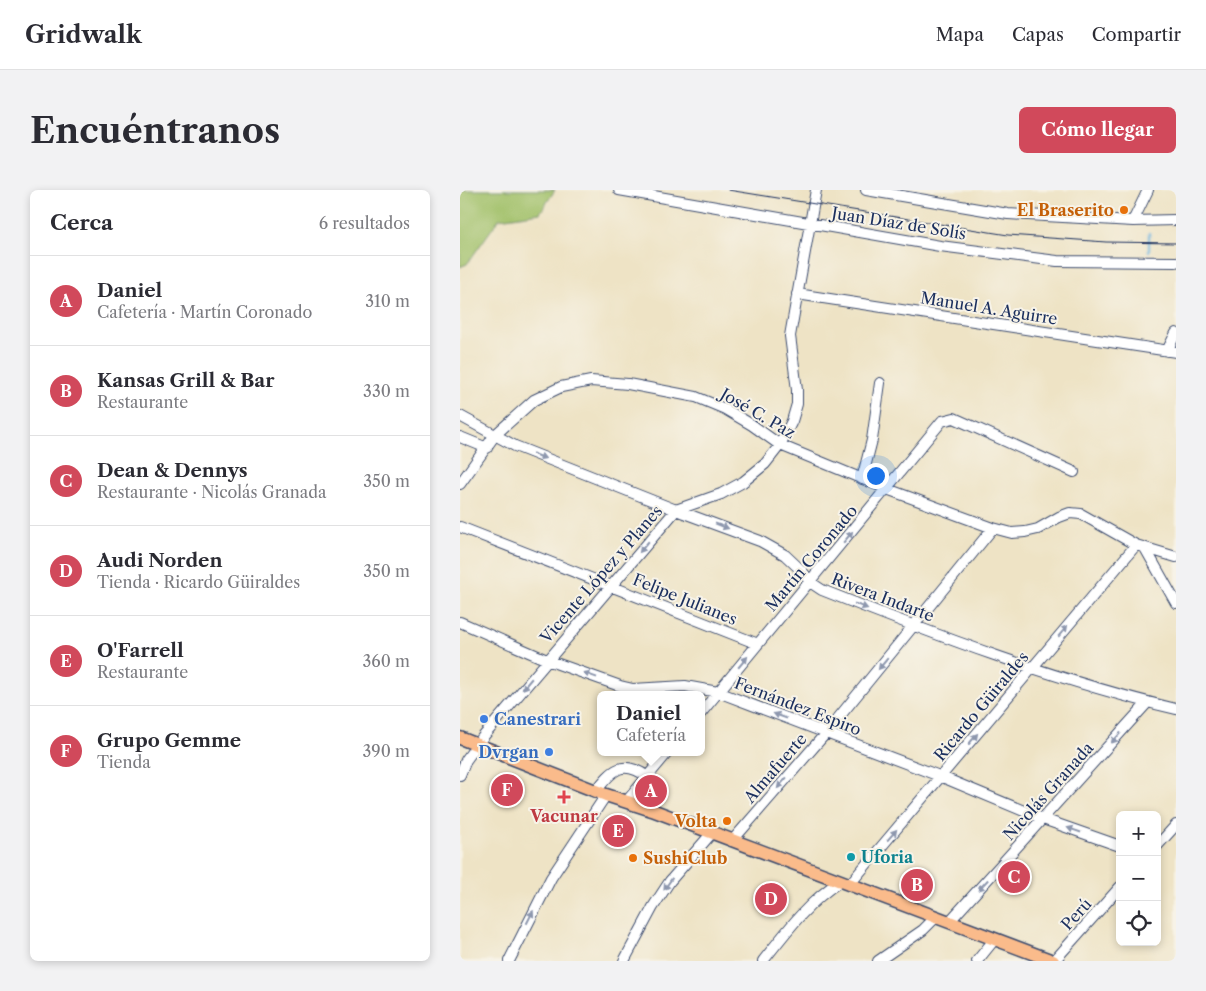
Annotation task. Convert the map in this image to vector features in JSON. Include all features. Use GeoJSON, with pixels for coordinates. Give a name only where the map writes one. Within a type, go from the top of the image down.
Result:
{"type":"FeatureCollection","features":[{"type":"Feature","properties":{"kind":"main road"},"geometry":{"type":"LineString","coordinates":[[460,738],[601,793],[1053,961]]}},
{"type":"Feature","properties":{"kind":"street","name":"Juan Díaz de Solís"},"geometry":{"type":"LineString","coordinates":[[619,190],[940,246],[1057,261],[1176,262]]}},
{"type":"Feature","properties":{"kind":"street","name":"Vicente López y Planes"},"geometry":{"type":"LineString","coordinates":[[460,775],[466,760],[477,745],[547,660],[676,510],[720,494],[743,482],[765,464],[780,445],[792,421],[797,404],[790,336],[816,190]]}},
{"type":"Feature","properties":{"kind":"street"},"geometry":{"type":"LineString","coordinates":[[866,190],[1008,214],[1133,221],[1176,220]]}},
{"type":"Feature","properties":{"kind":"street"},"geometry":{"type":"LineString","coordinates":[[1133,221],[1148,190]]}},
{"type":"Feature","properties":{"kind":"street","name":"Manuel A. Aguirre"},"geometry":{"type":"LineString","coordinates":[[797,294],[1172,351]]}},
{"type":"Feature","properties":{"kind":"street"},"geometry":{"type":"LineString","coordinates":[[1172,351],[1176,333]]}},
{"type":"Feature","properties":{"kind":"street","name":"José C. Paz"},"geometry":{"type":"LineString","coordinates":[[460,484],[495,435],[534,400],[561,387],[591,382],[628,384],[696,397],[725,409],[780,445],[887,489],[993,528],[1012,533],[1025,532],[1038,529],[1059,517],[1081,514],[1141,546],[1176,557]]}},
{"type":"Feature","properties":{"kind":"street"},"geometry":{"type":"LineString","coordinates":[[862,479],[872,440],[880,383]]}},
{"type":"Feature","properties":{"kind":"street","name":"Rivera Indarte"},"geometry":{"type":"LineString","coordinates":[[460,416],[515,446],[760,541],[785,555],[802,571],[810,582],[822,590],[914,626],[1032,668],[1148,702],[1176,708]]}},
{"type":"Feature","properties":{"kind":"street","name":"Martín Coronado"},"geometry":{"type":"LineString","coordinates":[[705,707],[942,421],[954,418],[1074,472]]}},
{"type":"Feature","properties":{"kind":"street"},"geometry":{"type":"LineString","coordinates":[[460,437],[487,448]]}},
{"type":"Feature","properties":{"kind":"street","name":"Felipe Julianes"},"geometry":{"type":"LineString","coordinates":[[460,527],[758,644]]}},
{"type":"Feature","properties":{"kind":"street","name":"Almafuerte"},"geometry":{"type":"LineString","coordinates":[[732,842],[826,733],[993,528]]}},
{"type":"Feature","properties":{"kind":"street"},"geometry":{"type":"LineString","coordinates":[[1141,546],[1176,603]]}},
{"type":"Feature","properties":{"kind":"street","name":"Ricardo Güiraldes"},"geometry":{"type":"LineString","coordinates":[[763,961],[802,913],[826,890],[844,883],[942,777],[1032,668],[1141,546]]}},
{"type":"Feature","properties":{"kind":"street","name":"Fernández Espiro"},"geometry":{"type":"LineString","coordinates":[[460,622],[547,660],[633,689],[685,686],[718,692],[942,777],[1043,819],[1116,845]]}},
{"type":"Feature","properties":{"kind":"street","name":"Nicolás Granada"},"geometry":{"type":"LineString","coordinates":[[949,922],[1148,702]]}},
{"type":"Feature","properties":{"kind":"street"},"geometry":{"type":"LineString","coordinates":[[626,802],[665,756]]}},
{"type":"Feature","properties":{"kind":"street"},"geometry":{"type":"LineString","coordinates":[[509,961],[531,914],[613,772],[624,767],[634,768],[648,777]]}},
{"type":"Feature","properties":{"kind":"street"},"geometry":{"type":"LineString","coordinates":[[1161,841],[1176,824]]}},
{"type":"Feature","properties":{"kind":"street"},"geometry":{"type":"LineString","coordinates":[[624,961],[653,906],[675,875],[711,834]]}},
{"type":"Feature","properties":{"kind":"street","name":"Perú"},"geometry":{"type":"LineString","coordinates":[[1053,961],[1116,891]]}},
{"type":"Feature","properties":{"kind":"street"},"geometry":{"type":"LineString","coordinates":[[878,961],[923,930],[936,917]]}},
{"type":"Feature","properties":{"kind":"street"},"geometry":{"type":"LineString","coordinates":[[977,961],[994,940]]}},
{"type":"Feature","properties":{"kind":"green space"},"geometry":{"type":"Polygon","coordinates":[[[460,190],[555,190],[540,213],[499,219],[467,264],[460,267],[460,190]]]}},
{"type":"Feature","properties":{"kind":"waterway"},"geometry":{"type":"LineString","coordinates":[[1149,233],[1149,251]]}},
{"type":"Feature","properties":{"kind":"tram line"},"geometry":{"type":"LineString","coordinates":[[728,190],[1008,235],[1106,242],[1176,243]]}},
{"type":"Feature","properties":{"kind":"place","name":"El Braserito"},"geometry":{"type":"Point","coordinates":[1124,210]}},
{"type":"Feature","properties":{"kind":"place","name":"Canestrari"},"geometry":{"type":"Point","coordinates":[484,719]}},
{"type":"Feature","properties":{"kind":"place","name":"Dvrgan"},"geometry":{"type":"Point","coordinates":[549,752]}},
{"type":"Feature","properties":{"kind":"place","name":"Grupo Gemme"},"geometry":{"type":"Point","coordinates":[507,790]}},
{"type":"Feature","properties":{"kind":"place","name":"Daniel"},"geometry":{"type":"Point","coordinates":[651,791]}},
{"type":"Feature","properties":{"kind":"place","name":"Vacunar"},"geometry":{"type":"Point","coordinates":[564,797]}},
{"type":"Feature","properties":{"kind":"place","name":"Volta"},"geometry":{"type":"Point","coordinates":[727,821]}},
{"type":"Feature","properties":{"kind":"place","name":"O'Farrell"},"geometry":{"type":"Point","coordinates":[618,831]}},
{"type":"Feature","properties":{"kind":"place","name":"Uforia"},"geometry":{"type":"Point","coordinates":[851,857]}},
{"type":"Feature","properties":{"kind":"place","name":"SushiClub"},"geometry":{"type":"Point","coordinates":[633,858]}},
{"type":"Feature","properties":{"kind":"place","name":"Dean & Dennys"},"geometry":{"type":"Point","coordinates":[1014,877]}},
{"type":"Feature","properties":{"kind":"place","name":"Kansas Grill & Bar"},"geometry":{"type":"Point","coordinates":[917,885]}},
{"type":"Feature","properties":{"kind":"place","name":"Audi Norden"},"geometry":{"type":"Point","coordinates":[771,899]}}]}
